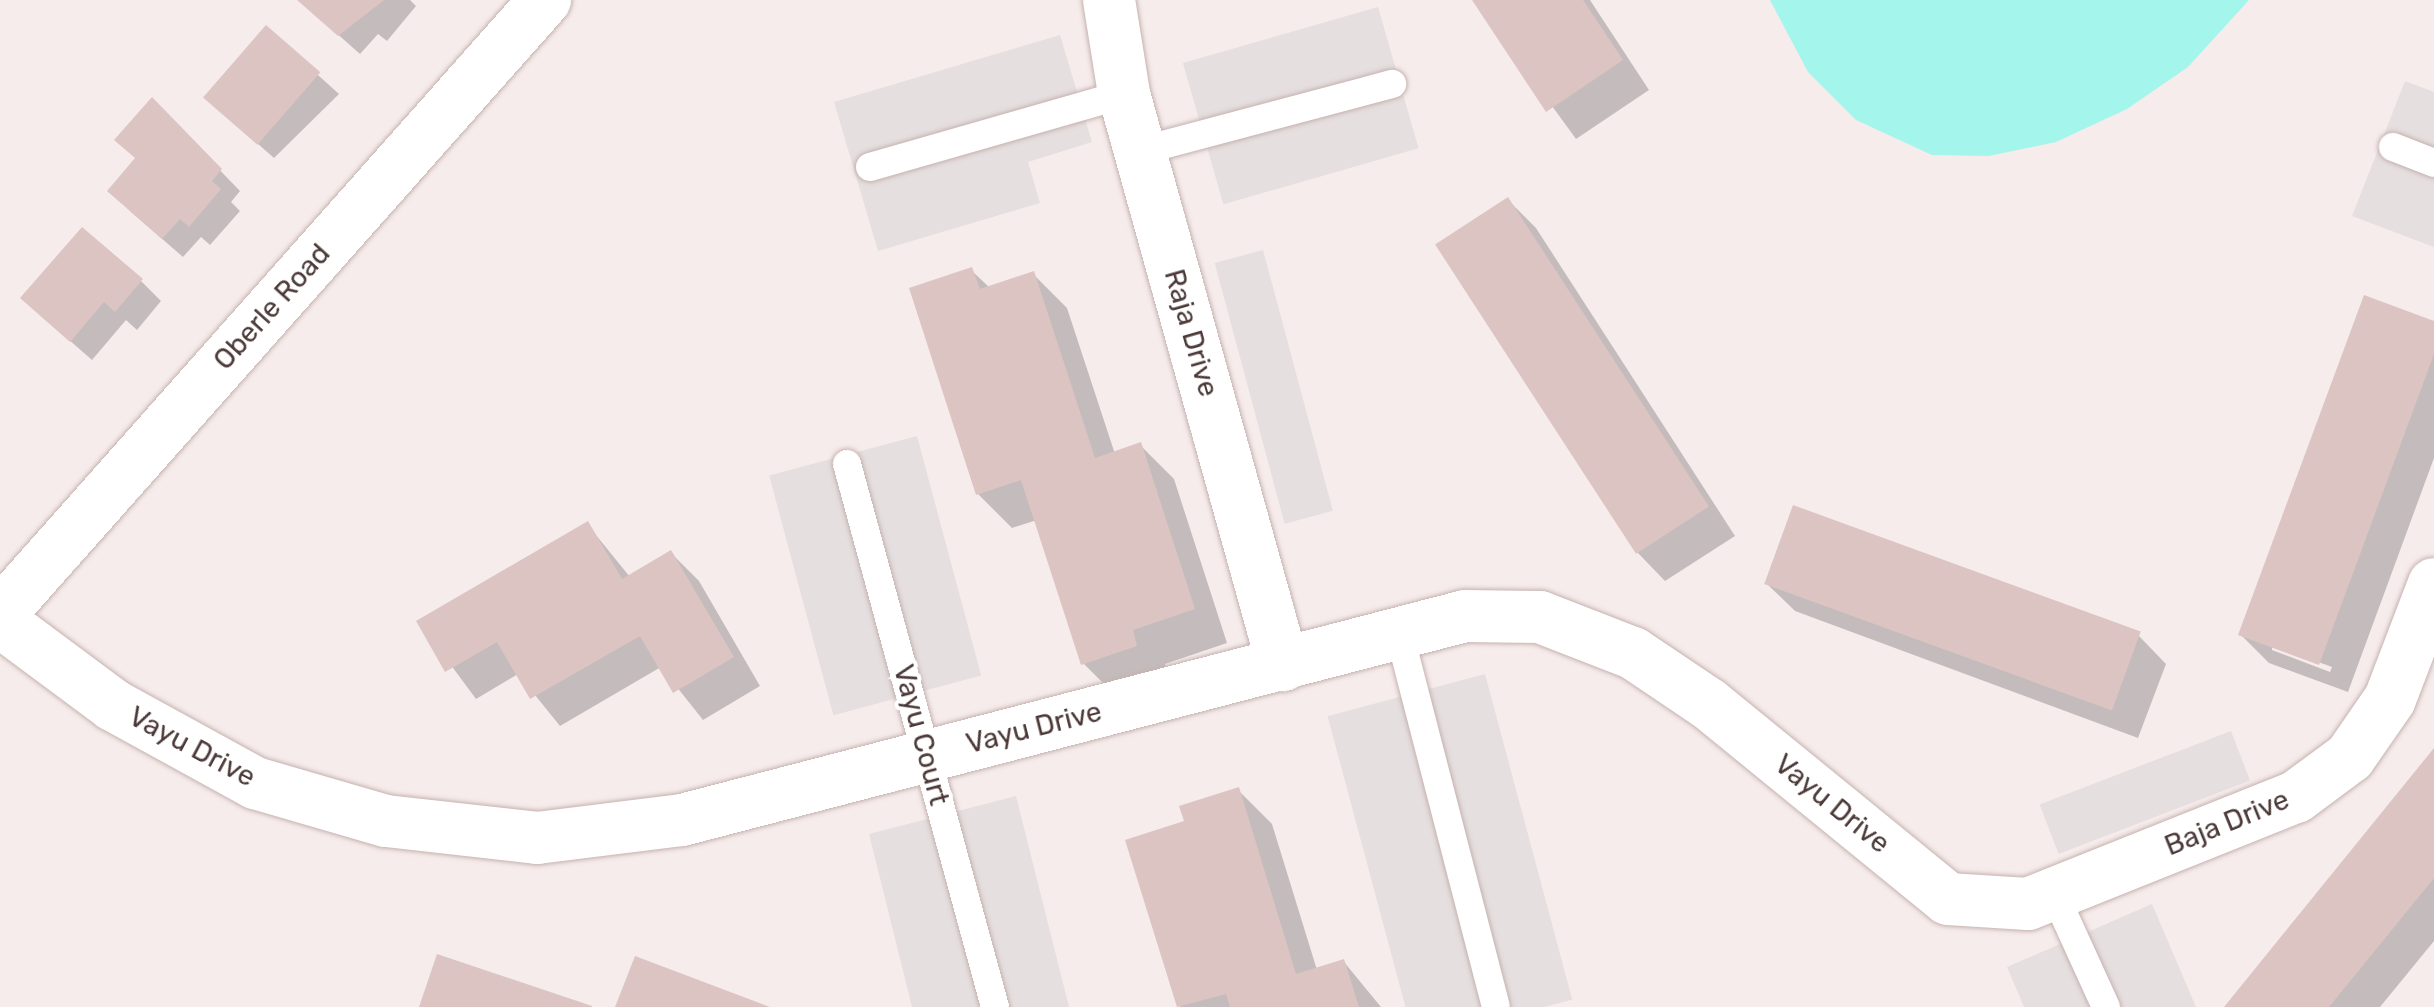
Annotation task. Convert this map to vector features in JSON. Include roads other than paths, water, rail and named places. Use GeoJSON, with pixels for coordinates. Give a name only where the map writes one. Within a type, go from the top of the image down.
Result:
{"type":"FeatureCollection","features":[{"type":"Feature","properties":{"kind":"street","name":"Oberle Road"},"geometry":{"type":"LineString","coordinates":[[0,618],[545,0]]}},
{"type":"Feature","properties":{"kind":"street","name":"Raja Drive"},"geometry":{"type":"LineString","coordinates":[[1109,0],[1124,94],[1283,664]]}},
{"type":"Feature","properties":{"kind":"street","name":"Baja Drive"},"geometry":{"type":"LineString","coordinates":[[2041,898],[2296,798],[2350,757],[2390,699],[2434,584]]}},
{"type":"Feature","properties":{"kind":"street","name":"Vayu Drive"},"geometry":{"type":"LineString","coordinates":[[0,618],[112,705],[255,783],[386,821],[537,838],[682,820],[1465,616],[1540,618],[1633,653],[1948,899],[2041,898]]}},
{"type":"Feature","properties":{"kind":"lane"},"geometry":{"type":"LineString","coordinates":[[1140,151],[1392,84]]}},
{"type":"Feature","properties":{"kind":"lane"},"geometry":{"type":"LineString","coordinates":[[870,167],[1124,94]]}},
{"type":"Feature","properties":{"kind":"lane"},"geometry":{"type":"LineString","coordinates":[[2393,147],[2434,163]]}},
{"type":"Feature","properties":{"kind":"lane","name":"Vayu Court"},"geometry":{"type":"LineString","coordinates":[[848,464],[995,1007]]}},
{"type":"Feature","properties":{"kind":"lane"},"geometry":{"type":"LineString","coordinates":[[1399,632],[1496,1006]]}},
{"type":"Feature","properties":{"kind":"lane"},"geometry":{"type":"LineString","coordinates":[[2041,898],[2106,1007]]}},
{"type":"Feature","properties":{"kind":"water"},"geometry":{"type":"Polygon","coordinates":[[[1770,0],[2249,0],[2188,67],[2127,109],[2056,142],[1989,156],[1932,155],[1856,120],[1808,72],[1770,0]]]}}]}
